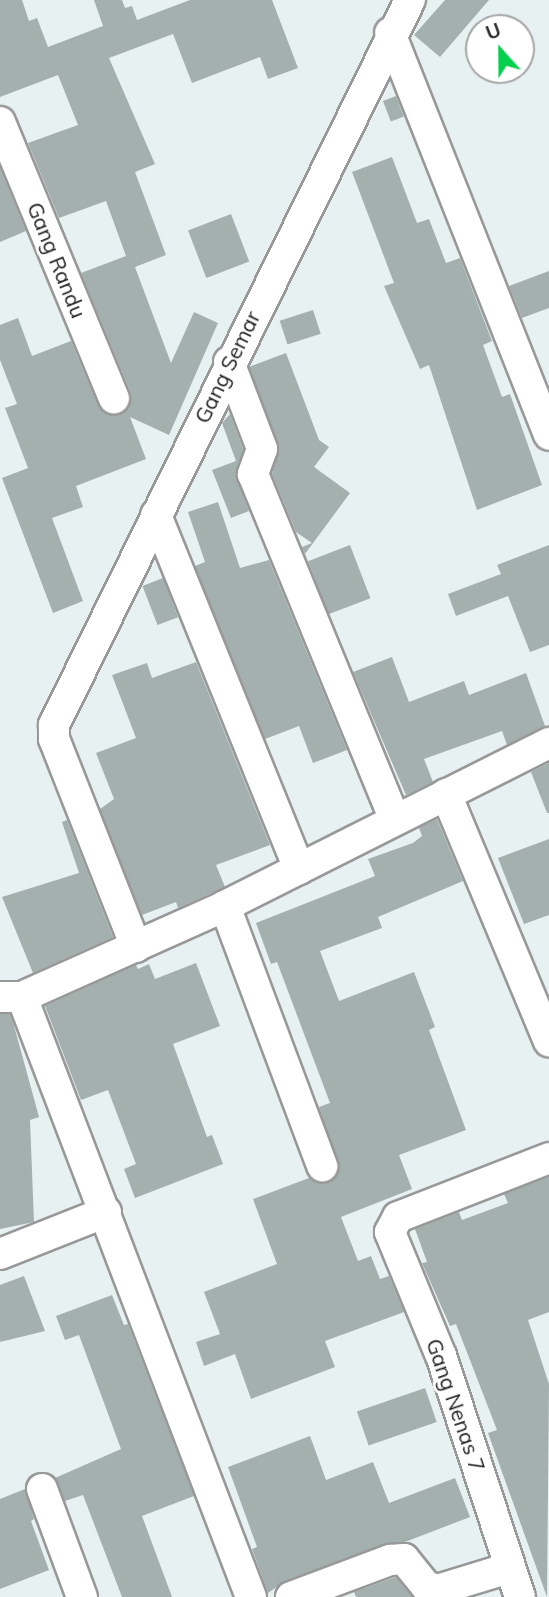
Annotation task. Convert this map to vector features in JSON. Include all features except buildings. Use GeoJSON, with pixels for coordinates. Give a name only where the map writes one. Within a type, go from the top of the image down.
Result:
{"type":"FeatureCollection","features":[{"type":"Feature","properties":{"kind":"street","name":"Gang Semar"},"geometry":{"type":"LineString","coordinates":[[136,947],[54,739],[54,725],[390,33],[410,0]]}},
{"type":"Feature","properties":{"kind":"street"},"geometry":{"type":"LineString","coordinates":[[390,33],[549,435]]}},
{"type":"Feature","properties":{"kind":"street","name":"Gang Randu"},"geometry":{"type":"LineString","coordinates":[[0,122],[114,398]]}},
{"type":"Feature","properties":{"kind":"street"},"geometry":{"type":"LineString","coordinates":[[229,362],[262,449],[253,474],[395,820]]}},
{"type":"Feature","properties":{"kind":"street"},"geometry":{"type":"LineString","coordinates":[[156,515],[299,869]]}},
{"type":"Feature","properties":{"kind":"street"},"geometry":{"type":"LineString","coordinates":[[251,1597],[106,1212],[11,997],[136,947],[225,906],[549,743]]}},
{"type":"Feature","properties":{"kind":"street"},"geometry":{"type":"LineString","coordinates":[[446,794],[549,1041]]}},
{"type":"Feature","properties":{"kind":"street"},"geometry":{"type":"LineString","coordinates":[[225,906],[322,1166]]}},
{"type":"Feature","properties":{"kind":"street","name":"Gang Nenas 7"},"geometry":{"type":"LineString","coordinates":[[520,1597],[442,1356],[390,1232],[398,1217],[549,1158]]}},
{"type":"Feature","properties":{"kind":"street"},"geometry":{"type":"LineString","coordinates":[[0,1254],[106,1212]]}},
{"type":"Feature","properties":{"kind":"street"},"geometry":{"type":"LineString","coordinates":[[43,1489],[82,1597]]}},
{"type":"Feature","properties":{"kind":"street"},"geometry":{"type":"LineString","coordinates":[[291,1597],[390,1560],[404,1559],[426,1586],[437,1590],[509,1568]]}}]}
